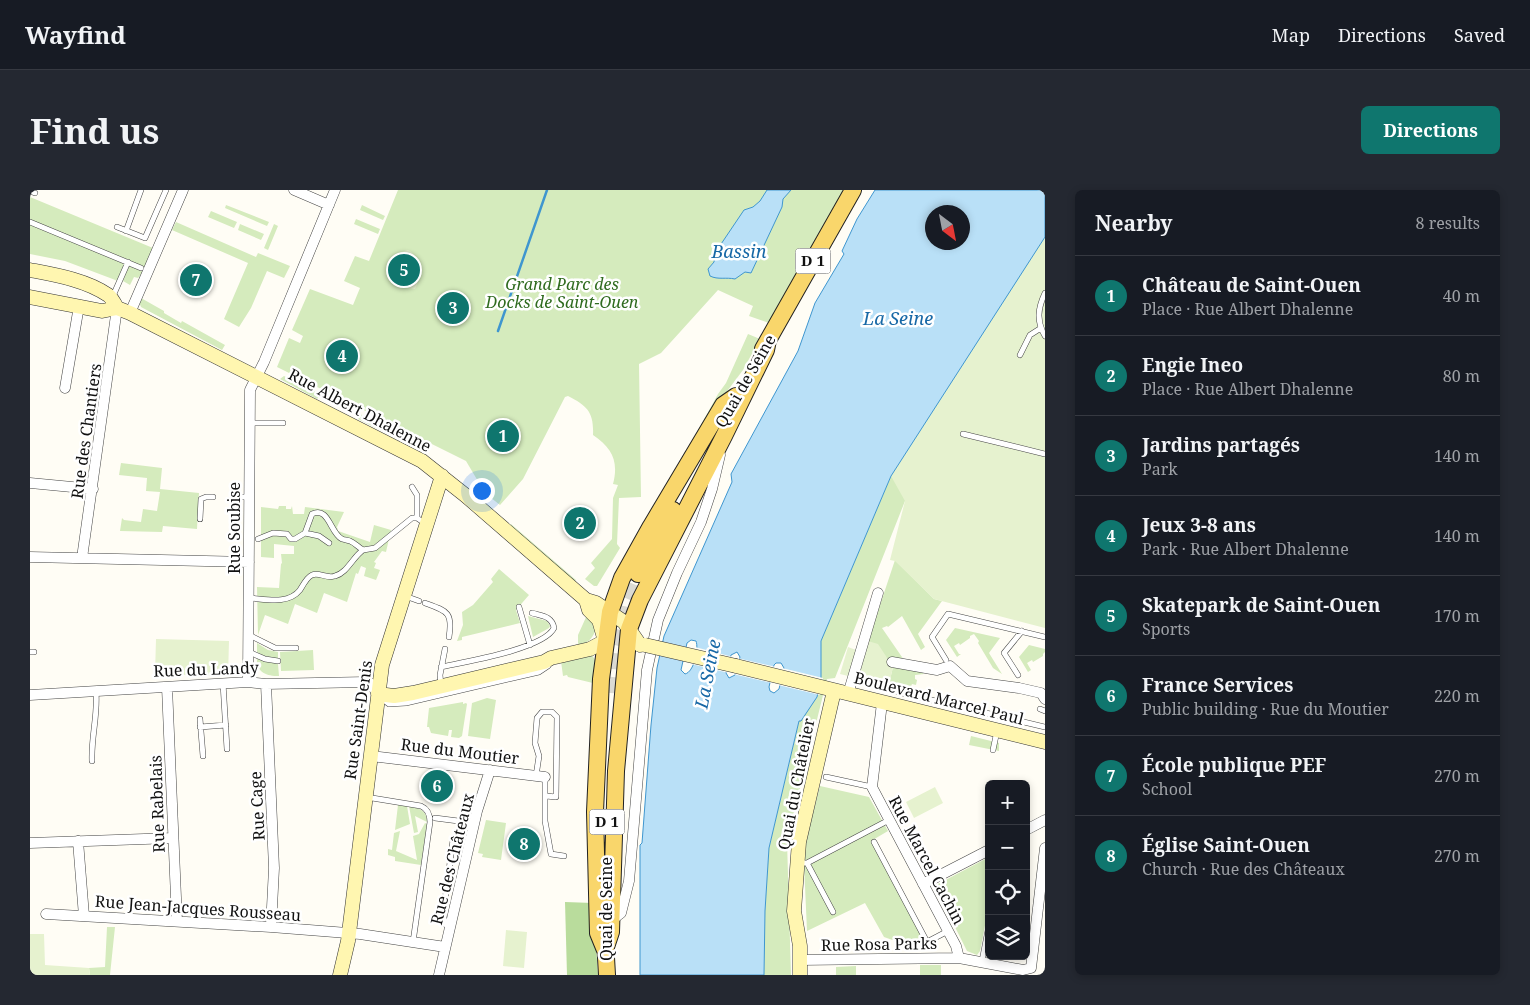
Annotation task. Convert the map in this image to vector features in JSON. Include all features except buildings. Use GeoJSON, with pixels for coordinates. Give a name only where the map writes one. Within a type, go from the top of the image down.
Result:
{"type":"FeatureCollection","features":[{"type":"Feature","properties":{"kind":"main road","name":"Quai de Seine"},"geometry":{"type":"LineString","coordinates":[[638,574],[853,190]]}},
{"type":"Feature","properties":{"kind":"main road","name":"Rue Albert Dhalenne"},"geometry":{"type":"LineString","coordinates":[[30,270],[78,282],[108,296],[120,306],[422,461],[586,600],[596,603],[624,622],[636,640]]}},
{"type":"Feature","properties":{"kind":"main road","name":"Rue Albert Dhalenne"},"geometry":{"type":"LineString","coordinates":[[30,297],[102,311],[120,306]]}},
{"type":"Feature","properties":{"kind":"main road"},"geometry":{"type":"LineString","coordinates":[[605,950],[611,932],[612,920],[616,771],[644,592],[724,436],[766,350],[768,340]]}},
{"type":"Feature","properties":{"kind":"main road"},"geometry":{"type":"LineString","coordinates":[[605,950],[598,933],[595,812],[601,679],[610,612],[618,588],[651,526],[723,405],[736,396]]}},
{"type":"Feature","properties":{"kind":"main road","name":"Rue Saint-Denis"},"geometry":{"type":"LineString","coordinates":[[340,975],[348,941],[382,665],[404,596],[422,521],[442,476]]}},
{"type":"Feature","properties":{"kind":"main road","name":"Rue Albert Dhalenne"},"geometry":{"type":"LineString","coordinates":[[586,600],[589,610],[599,620],[605,641]]}},
{"type":"Feature","properties":{"kind":"main road","name":"Boulevard Marcel Paul"},"geometry":{"type":"LineString","coordinates":[[605,641],[636,640],[882,703],[1043,739]]}},
{"type":"Feature","properties":{"kind":"main road","name":"Rue du Landy"},"geometry":{"type":"LineString","coordinates":[[378,694],[389,696],[403,695],[544,662],[551,658],[590,649],[605,641]]}},
{"type":"Feature","properties":{"kind":"main road","name":"Quai du Châtelier"},"geometry":{"type":"LineString","coordinates":[[800,975],[800,946],[794,911],[802,863],[799,842],[829,689]]}},
{"type":"Feature","properties":{"kind":"main road","name":"Quai de Seine"},"geometry":{"type":"LineString","coordinates":[[607,975],[605,950],[606,851],[611,693]]}},
{"type":"Feature","properties":{"kind":"street","name":"Rue des Chantiers"},"geometry":{"type":"LineString","coordinates":[[82,558],[120,306],[183,190]]}},
{"type":"Feature","properties":{"kind":"street"},"geometry":{"type":"LineString","coordinates":[[294,190],[329,205]]}},
{"type":"Feature","properties":{"kind":"street","name":"Rue Soubise"},"geometry":{"type":"LineString","coordinates":[[248,682],[250,390],[264,362],[335,190]]}},
{"type":"Feature","properties":{"kind":"street"},"geometry":{"type":"LineString","coordinates":[[65,388],[79,306]]}},
{"type":"Feature","properties":{"kind":"street"},"geometry":{"type":"LineString","coordinates":[[612,920],[620,913],[630,881],[647,670],[658,620],[677,572],[701,522],[712,489],[724,436]]}},
{"type":"Feature","properties":{"kind":"street"},"geometry":{"type":"LineString","coordinates":[[30,483],[93,489]]}},
{"type":"Feature","properties":{"kind":"street"},"geometry":{"type":"LineString","coordinates":[[30,558],[249,562]]}},
{"type":"Feature","properties":{"kind":"street"},"geometry":{"type":"LineString","coordinates":[[848,694],[878,593]]}},
{"type":"Feature","properties":{"kind":"street"},"geometry":{"type":"LineString","coordinates":[[892,662],[937,670],[950,666],[966,681],[1014,687],[1041,693],[1045,699]]}},
{"type":"Feature","properties":{"kind":"street","name":"Rue du Landy"},"geometry":{"type":"LineString","coordinates":[[30,695],[248,682],[266,684],[366,682],[370,683],[378,694]]}},
{"type":"Feature","properties":{"kind":"street","name":"Rue Cage"},"geometry":{"type":"LineString","coordinates":[[266,684],[274,868],[271,927]]}},
{"type":"Feature","properties":{"kind":"street","name":"Rue Rabelais"},"geometry":{"type":"LineString","coordinates":[[167,687],[177,921]]}},
{"type":"Feature","properties":{"kind":"street","name":"Rue Marcel Cachin"},"geometry":{"type":"LineString","coordinates":[[882,703],[872,787],[956,946],[959,958]]}},
{"type":"Feature","properties":{"kind":"street","name":"Rue du Moutier"},"geometry":{"type":"LineString","coordinates":[[371,756],[541,776]]}},
{"type":"Feature","properties":{"kind":"street","name":"Rue des Châteaux"},"geometry":{"type":"LineString","coordinates":[[348,933],[445,947],[474,823],[490,770]]}},
{"type":"Feature","properties":{"kind":"street"},"geometry":{"type":"LineString","coordinates":[[1030,828],[1045,820]]}},
{"type":"Feature","properties":{"kind":"street"},"geometry":{"type":"LineString","coordinates":[[30,843],[173,838]]}},
{"type":"Feature","properties":{"kind":"street"},"geometry":{"type":"LineString","coordinates":[[78,841],[84,916]]}},
{"type":"Feature","properties":{"kind":"street"},"geometry":{"type":"LineString","coordinates":[[959,958],[1023,970],[1031,968],[1045,848]]}},
{"type":"Feature","properties":{"kind":"street"},"geometry":{"type":"LineString","coordinates":[[923,884],[985,852]]}},
{"type":"Feature","properties":{"kind":"street","name":"Rue Jean-Jacques Rousseau"},"geometry":{"type":"LineString","coordinates":[[46,914],[348,933]]}},
{"type":"Feature","properties":{"kind":"street"},"geometry":{"type":"LineString","coordinates":[[439,975],[445,947]]}},
{"type":"Feature","properties":{"kind":"street","name":"Rue Rosa Parks"},"geometry":{"type":"LineString","coordinates":[[800,960],[959,958]]}},
{"type":"Feature","properties":{"kind":"lane"},"geometry":{"type":"LineString","coordinates":[[126,231],[141,190]]}},
{"type":"Feature","properties":{"kind":"lane"},"geometry":{"type":"LineString","coordinates":[[117,227],[145,238],[166,190]]}},
{"type":"Feature","properties":{"kind":"lane"},"geometry":{"type":"LineString","coordinates":[[30,222],[141,268]]}},
{"type":"Feature","properties":{"kind":"lane"},"geometry":{"type":"LineString","coordinates":[[120,306],[128,262]]}},
{"type":"Feature","properties":{"kind":"lane"},"geometry":{"type":"LineString","coordinates":[[1045,293],[1038,316],[1045,336]]}},
{"type":"Feature","properties":{"kind":"lane"},"geometry":{"type":"LineString","coordinates":[[1020,355],[1030,334],[1041,328]]}},
{"type":"Feature","properties":{"kind":"lane"},"geometry":{"type":"LineString","coordinates":[[250,423],[282,423]]}},
{"type":"Feature","properties":{"kind":"lane"},"geometry":{"type":"LineString","coordinates":[[963,434],[1045,454]]}},
{"type":"Feature","properties":{"kind":"lane"},"geometry":{"type":"LineString","coordinates":[[249,598],[285,600],[293,597],[311,575],[316,574],[328,578],[337,576],[363,550],[376,548],[412,518],[422,521],[417,495],[412,487]]}},
{"type":"Feature","properties":{"kind":"lane"},"geometry":{"type":"LineString","coordinates":[[200,519],[201,499],[213,497]]}},
{"type":"Feature","properties":{"kind":"lane"},"geometry":{"type":"LineString","coordinates":[[232,497],[249,497]]}},
{"type":"Feature","properties":{"kind":"lane"},"geometry":{"type":"LineString","coordinates":[[305,533],[312,514],[316,512],[322,513],[328,518],[335,532],[342,539],[348,540],[363,550]]}},
{"type":"Feature","properties":{"kind":"lane"},"geometry":{"type":"LineString","coordinates":[[258,539],[276,532],[287,534],[293,539],[305,533],[319,536],[329,543]]}},
{"type":"Feature","properties":{"kind":"lane"},"geometry":{"type":"LineString","coordinates":[[404,596],[442,609],[449,617],[451,624],[449,637]]}},
{"type":"Feature","properties":{"kind":"lane"},"geometry":{"type":"LineString","coordinates":[[519,607],[530,645]]}},
{"type":"Feature","properties":{"kind":"lane"},"geometry":{"type":"LineString","coordinates":[[441,667],[530,645],[549,635],[554,628],[550,618],[532,613]]}},
{"type":"Feature","properties":{"kind":"lane"},"geometry":{"type":"LineString","coordinates":[[946,660],[932,637],[948,614],[1045,637]]}},
{"type":"Feature","properties":{"kind":"lane"},"geometry":{"type":"LineString","coordinates":[[1018,676],[1004,653],[1022,631]]}},
{"type":"Feature","properties":{"kind":"lane"},"geometry":{"type":"LineString","coordinates":[[249,635],[275,648],[296,648]]}},
{"type":"Feature","properties":{"kind":"lane"},"geometry":{"type":"LineString","coordinates":[[441,686],[441,667],[445,649]]}},
{"type":"Feature","properties":{"kind":"lane"},"geometry":{"type":"LineString","coordinates":[[249,652],[265,659],[278,661]]}},
{"type":"Feature","properties":{"kind":"lane","name":"Rue du Landy"},"geometry":{"type":"LineString","coordinates":[[378,694],[389,704],[406,703],[539,672],[562,656]]}},
{"type":"Feature","properties":{"kind":"lane"},"geometry":{"type":"LineString","coordinates":[[223,683],[227,749]]}},
{"type":"Feature","properties":{"kind":"lane"},"geometry":{"type":"LineString","coordinates":[[92,761],[92,738],[97,704],[96,692]]}},
{"type":"Feature","properties":{"kind":"lane"},"geometry":{"type":"LineString","coordinates":[[898,692],[1045,727]]}},
{"type":"Feature","properties":{"kind":"lane"},"geometry":{"type":"LineString","coordinates":[[546,796],[556,797],[557,722],[555,714],[546,711],[537,718],[533,739],[539,756],[546,796],[545,814],[551,854],[564,856]]}},
{"type":"Feature","properties":{"kind":"lane"},"geometry":{"type":"LineString","coordinates":[[200,719],[203,756]]}},
{"type":"Feature","properties":{"kind":"lane"},"geometry":{"type":"LineString","coordinates":[[200,727],[226,725]]}},
{"type":"Feature","properties":{"kind":"lane"},"geometry":{"type":"LineString","coordinates":[[993,750],[997,730]]}},
{"type":"Feature","properties":{"kind":"lane"},"geometry":{"type":"LineString","coordinates":[[826,777],[872,787]]}},
{"type":"Feature","properties":{"kind":"lane"},"geometry":{"type":"LineString","coordinates":[[366,797],[421,806],[429,815],[430,822],[413,942]]}},
{"type":"Feature","properties":{"kind":"lane"},"geometry":{"type":"LineString","coordinates":[[435,818],[474,823]]}},
{"type":"Feature","properties":{"kind":"lane"},"geometry":{"type":"LineString","coordinates":[[833,912],[802,863],[890,820]]}},
{"type":"Feature","properties":{"kind":"lane"},"geometry":{"type":"LineString","coordinates":[[450,928],[446,925],[442,915],[453,840],[459,832],[474,823]]}},
{"type":"Feature","properties":{"kind":"lane"},"geometry":{"type":"LineString","coordinates":[[874,842],[927,942],[948,931]]}},
{"type":"Feature","properties":{"kind":"lane"},"geometry":{"type":"LineString","coordinates":[[982,961],[985,951]]}},
{"type":"Feature","properties":{"kind":"green space","name":"Grand Parc des Docks de Saint-Ouen"},"geometry":{"type":"Polygon","coordinates":[[[398,190],[845,190],[769,323],[749,316],[753,306],[718,290],[661,353],[639,364],[641,497],[619,498],[617,544],[620,548],[597,586],[594,586],[585,579],[595,568],[591,563],[612,539],[613,498],[618,485],[613,484],[615,468],[612,456],[605,445],[593,435],[591,416],[580,403],[568,396],[565,397],[523,479],[500,505],[485,493],[466,461],[277,367],[289,338],[300,343],[303,336],[292,330],[310,289],[353,305],[360,288],[344,281],[355,256],[369,261],[398,190]]]}},
{"type":"Feature","properties":{"kind":"green space"},"geometry":{"type":"Polygon","coordinates":[[[30,197],[153,248],[142,273],[138,278],[134,277],[130,285],[123,281],[128,268],[125,267],[118,281],[65,261],[30,254],[30,197]]]}},
{"type":"Feature","properties":{"kind":"green space"},"geometry":{"type":"Polygon","coordinates":[[[226,205],[269,222],[267,226],[225,208],[226,205]]]}},
{"type":"Feature","properties":{"kind":"green space"},"geometry":{"type":"Polygon","coordinates":[[[362,205],[385,216],[383,220],[360,210],[362,205]]]}},
{"type":"Feature","properties":{"kind":"green space"},"geometry":{"type":"Polygon","coordinates":[[[211,211],[237,222],[234,228],[208,217],[211,211]]]}},
{"type":"Feature","properties":{"kind":"green space"},"geometry":{"type":"Polygon","coordinates":[[[356,219],[380,229],[378,234],[354,224],[356,219]]]}},
{"type":"Feature","properties":{"kind":"green space"},"geometry":{"type":"Polygon","coordinates":[[[176,222],[256,257],[258,253],[290,266],[284,278],[267,271],[251,308],[239,327],[224,319],[248,263],[172,230],[176,222]]]}},
{"type":"Feature","properties":{"kind":"green space"},"geometry":{"type":"Polygon","coordinates":[[[240,224],[264,234],[261,240],[238,230],[240,224]]]}},
{"type":"Feature","properties":{"kind":"green space"},"geometry":{"type":"Polygon","coordinates":[[[274,224],[278,226],[268,250],[264,248],[274,224]]]}},
{"type":"Feature","properties":{"kind":"green space"},"geometry":{"type":"Polygon","coordinates":[[[1045,237],[905,501],[835,678],[827,679],[787,841],[791,975],[764,975],[765,911],[769,848],[799,721],[821,679],[821,641],[891,476],[1045,237]]]}},
{"type":"Feature","properties":{"kind":"green space"},"geometry":{"type":"Polygon","coordinates":[[[1045,237],[1045,628],[934,599],[895,561],[890,560],[905,501],[891,476],[1045,237]]]}},
{"type":"Feature","properties":{"kind":"green space"},"geometry":{"type":"Polygon","coordinates":[[[408,250],[418,262],[419,274],[415,289],[399,283],[391,271],[391,264],[394,258],[399,253],[408,250]]]}},
{"type":"Feature","properties":{"kind":"green space"},"geometry":{"type":"Polygon","coordinates":[[[141,298],[181,323],[182,321],[225,345],[222,350],[141,307],[139,302],[141,298]]]}},
{"type":"Feature","properties":{"kind":"green space"},"geometry":{"type":"Polygon","coordinates":[[[748,334],[760,339],[743,370],[722,398],[676,470],[726,383],[748,334]]]}},
{"type":"Feature","properties":{"kind":"green space"},"geometry":{"type":"Polygon","coordinates":[[[284,376],[321,394],[317,399],[280,379],[284,376]]]}},
{"type":"Feature","properties":{"kind":"green space"},"geometry":{"type":"Polygon","coordinates":[[[360,414],[423,445],[424,452],[358,419],[360,414]]]}},
{"type":"Feature","properties":{"kind":"green space"},"geometry":{"type":"Polygon","coordinates":[[[121,463],[162,468],[160,489],[199,493],[197,529],[163,526],[162,532],[120,531],[122,518],[124,520],[141,522],[143,509],[157,511],[160,492],[146,491],[147,478],[119,475],[121,463]]]}},
{"type":"Feature","properties":{"kind":"green space"},"geometry":{"type":"Polygon","coordinates":[[[279,506],[286,506],[286,509],[291,509],[292,506],[293,514],[304,514],[305,507],[344,512],[337,527],[338,531],[370,542],[374,525],[391,530],[386,552],[382,551],[374,562],[376,563],[374,568],[380,570],[376,580],[364,576],[366,568],[361,566],[358,574],[356,573],[347,602],[324,593],[317,613],[295,604],[288,624],[265,615],[258,635],[257,587],[279,588],[282,563],[281,554],[294,554],[294,546],[274,544],[274,558],[261,557],[261,507],[278,509],[279,506]]]}},
{"type":"Feature","properties":{"kind":"green space"},"geometry":{"type":"Polygon","coordinates":[[[511,524],[576,580],[574,582],[509,527],[511,524]]]}},
{"type":"Feature","properties":{"kind":"green space"},"geometry":{"type":"Polygon","coordinates":[[[895,560],[934,599],[942,601],[918,634],[925,647],[921,650],[902,616],[888,627],[882,628],[904,660],[924,674],[915,675],[916,685],[912,684],[908,690],[888,688],[893,667],[868,641],[895,560]]]}},
{"type":"Feature","properties":{"kind":"green space"},"geometry":{"type":"Polygon","coordinates":[[[499,569],[529,595],[516,610],[520,623],[462,637],[462,640],[457,641],[463,625],[462,612],[473,605],[493,582],[491,579],[499,569]]]}},
{"type":"Feature","properties":{"kind":"green space"},"geometry":{"type":"Polygon","coordinates":[[[587,615],[596,627],[595,631],[590,639],[578,646],[578,635],[587,615]]]}},
{"type":"Feature","properties":{"kind":"green space"},"geometry":{"type":"Polygon","coordinates":[[[528,616],[547,621],[550,626],[549,628],[533,637],[528,616]]]}},
{"type":"Feature","properties":{"kind":"green space"},"geometry":{"type":"Polygon","coordinates":[[[955,628],[1000,638],[989,653],[1002,674],[993,668],[974,634],[960,645],[959,643],[954,646],[959,654],[961,654],[957,657],[946,640],[955,628]]]}},
{"type":"Feature","properties":{"kind":"green space"},"geometry":{"type":"Polygon","coordinates":[[[156,639],[229,641],[228,676],[155,674],[156,639]]]}},
{"type":"Feature","properties":{"kind":"green space"},"geometry":{"type":"Polygon","coordinates":[[[868,641],[878,644],[893,667],[888,688],[855,681],[868,641]]]}},
{"type":"Feature","properties":{"kind":"green space"},"geometry":{"type":"Polygon","coordinates":[[[257,643],[268,650],[278,652],[278,659],[264,656],[257,652],[257,643]]]}},
{"type":"Feature","properties":{"kind":"green space"},"geometry":{"type":"Polygon","coordinates":[[[1029,645],[1045,649],[1045,652],[1043,656],[1027,663],[1031,670],[1028,672],[1019,657],[1029,645]]]}},
{"type":"Feature","properties":{"kind":"green space"},"geometry":{"type":"Polygon","coordinates":[[[848,647],[856,650],[848,676],[840,674],[848,647]]]}},
{"type":"Feature","properties":{"kind":"green space"},"geometry":{"type":"Polygon","coordinates":[[[313,650],[314,670],[281,671],[280,652],[313,650]]]}},
{"type":"Feature","properties":{"kind":"green space"},"geometry":{"type":"Polygon","coordinates":[[[592,655],[596,662],[597,684],[568,677],[567,675],[563,676],[561,661],[592,655]]]}},
{"type":"Feature","properties":{"kind":"green space"},"geometry":{"type":"Polygon","coordinates":[[[257,658],[278,664],[279,676],[266,674],[260,670],[257,658]]]}},
{"type":"Feature","properties":{"kind":"green space"},"geometry":{"type":"Polygon","coordinates":[[[487,698],[496,700],[490,739],[468,736],[472,703],[487,698]]]}},
{"type":"Feature","properties":{"kind":"green space"},"geometry":{"type":"Polygon","coordinates":[[[463,702],[463,704],[467,704],[462,736],[459,738],[451,737],[452,730],[449,730],[448,736],[431,733],[429,727],[427,727],[429,708],[463,702]]]}},
{"type":"Feature","properties":{"kind":"green space"},"geometry":{"type":"Polygon","coordinates":[[[971,736],[999,743],[999,751],[969,745],[971,736]]]}},
{"type":"Feature","properties":{"kind":"green space"},"geometry":{"type":"Polygon","coordinates":[[[820,786],[869,797],[888,831],[871,841],[922,937],[920,942],[904,944],[884,937],[865,903],[807,931],[803,841],[820,786]]]}},
{"type":"Feature","properties":{"kind":"green space"},"geometry":{"type":"Polygon","coordinates":[[[935,787],[943,803],[914,818],[906,802],[935,787]]]}},
{"type":"Feature","properties":{"kind":"green space"},"geometry":{"type":"Polygon","coordinates":[[[398,805],[407,806],[410,824],[395,830],[398,805]]]}},
{"type":"Feature","properties":{"kind":"green space"},"geometry":{"type":"Polygon","coordinates":[[[409,806],[419,809],[426,815],[427,822],[415,816],[418,832],[414,833],[409,806]]]}},
{"type":"Feature","properties":{"kind":"green space"},"geometry":{"type":"Polygon","coordinates":[[[486,820],[506,823],[501,860],[482,857],[483,854],[478,853],[486,820]]]}},
{"type":"Feature","properties":{"kind":"green space"},"geometry":{"type":"Polygon","coordinates":[[[425,823],[427,824],[421,865],[395,861],[395,857],[388,855],[388,849],[392,850],[394,833],[400,831],[396,851],[417,860],[413,836],[419,834],[425,823]]]}},
{"type":"Feature","properties":{"kind":"green space"},"geometry":{"type":"Polygon","coordinates":[[[985,859],[985,925],[980,951],[977,955],[967,951],[936,889],[938,884],[985,859]]]}},
{"type":"Feature","properties":{"kind":"green space"},"geometry":{"type":"Polygon","coordinates":[[[565,902],[593,903],[598,975],[567,975],[565,902]]]}},
{"type":"Feature","properties":{"kind":"green space"},"geometry":{"type":"Polygon","coordinates":[[[107,927],[115,927],[110,975],[90,975],[89,968],[105,967],[107,927]]]}},
{"type":"Feature","properties":{"kind":"green space"},"geometry":{"type":"Polygon","coordinates":[[[506,930],[527,932],[524,968],[503,966],[506,930]]]}},
{"type":"Feature","properties":{"kind":"green space"},"geometry":{"type":"Polygon","coordinates":[[[30,934],[44,934],[45,965],[89,968],[90,975],[30,975],[30,934]]]}},
{"type":"Feature","properties":{"kind":"green space"},"geometry":{"type":"Polygon","coordinates":[[[920,965],[941,965],[941,975],[920,975],[920,965]]]}},
{"type":"Feature","properties":{"kind":"green space"},"geometry":{"type":"Polygon","coordinates":[[[856,966],[856,975],[836,975],[836,967],[856,966]]]}},
{"type":"Feature","properties":{"kind":"water","name":"Bassin"},"geometry":{"type":"Polygon","coordinates":[[[767,190],[791,190],[783,199],[782,207],[751,273],[745,272],[735,279],[710,276],[708,269],[714,262],[715,253],[744,210],[753,207],[760,201],[767,190]]]}},
{"type":"Feature","properties":{"kind":"water","name":"La Seine"},"geometry":{"type":"Polygon","coordinates":[[[875,190],[1045,190],[1045,237],[891,476],[821,641],[821,679],[817,697],[801,721],[799,721],[769,848],[765,911],[764,975],[640,975],[640,845],[642,843],[657,668],[664,636],[732,482],[731,474],[798,351],[815,303],[844,254],[842,251],[857,219],[875,190]],[[691,640],[687,643],[681,670],[685,674],[693,665],[697,649],[696,641],[691,640]],[[737,652],[731,655],[726,673],[729,678],[735,675],[740,657],[737,652]],[[776,663],[769,687],[770,691],[774,693],[779,689],[784,668],[781,663],[776,663]]]}},
{"type":"Feature","properties":{"kind":"pier"},"geometry":{"type":"Polygon","coordinates":[[[695,647],[733,657],[729,673],[691,664],[695,647]]]}},
{"type":"Feature","properties":{"kind":"pier"},"geometry":{"type":"Polygon","coordinates":[[[737,658],[776,667],[772,683],[733,674],[737,658]]]}},
{"type":"Feature","properties":{"kind":"pier"},"geometry":{"type":"Polygon","coordinates":[[[782,668],[823,678],[820,695],[778,685],[782,668]]]}},
{"type":"Feature","properties":{"kind":"waterway"},"geometry":{"type":"LineString","coordinates":[[498,331],[547,190]]}},
{"type":"Feature","properties":{"kind":"tunnel"},"geometry":{"type":"LineString","coordinates":[[611,693],[615,648],[625,605],[638,574]]}},
{"type":"Feature","properties":{"kind":"place","name":"Skatepark de Saint-Ouen"},"geometry":{"type":"Point","coordinates":[404,270]}},
{"type":"Feature","properties":{"kind":"place","name":"École publique PEF"},"geometry":{"type":"Point","coordinates":[196,280]}},
{"type":"Feature","properties":{"kind":"place","name":"Jardins partagés"},"geometry":{"type":"Point","coordinates":[453,308]}},
{"type":"Feature","properties":{"kind":"place","name":"Jeux 3-8 ans"},"geometry":{"type":"Point","coordinates":[342,356]}},
{"type":"Feature","properties":{"kind":"place","name":"Château de Saint-Ouen"},"geometry":{"type":"Point","coordinates":[503,436]}},
{"type":"Feature","properties":{"kind":"place","name":"Engie Ineo"},"geometry":{"type":"Point","coordinates":[580,523]}},
{"type":"Feature","properties":{"kind":"place","name":"France Services"},"geometry":{"type":"Point","coordinates":[437,786]}},
{"type":"Feature","properties":{"kind":"place","name":"Église Saint-Ouen"},"geometry":{"type":"Point","coordinates":[524,844]}}]}
